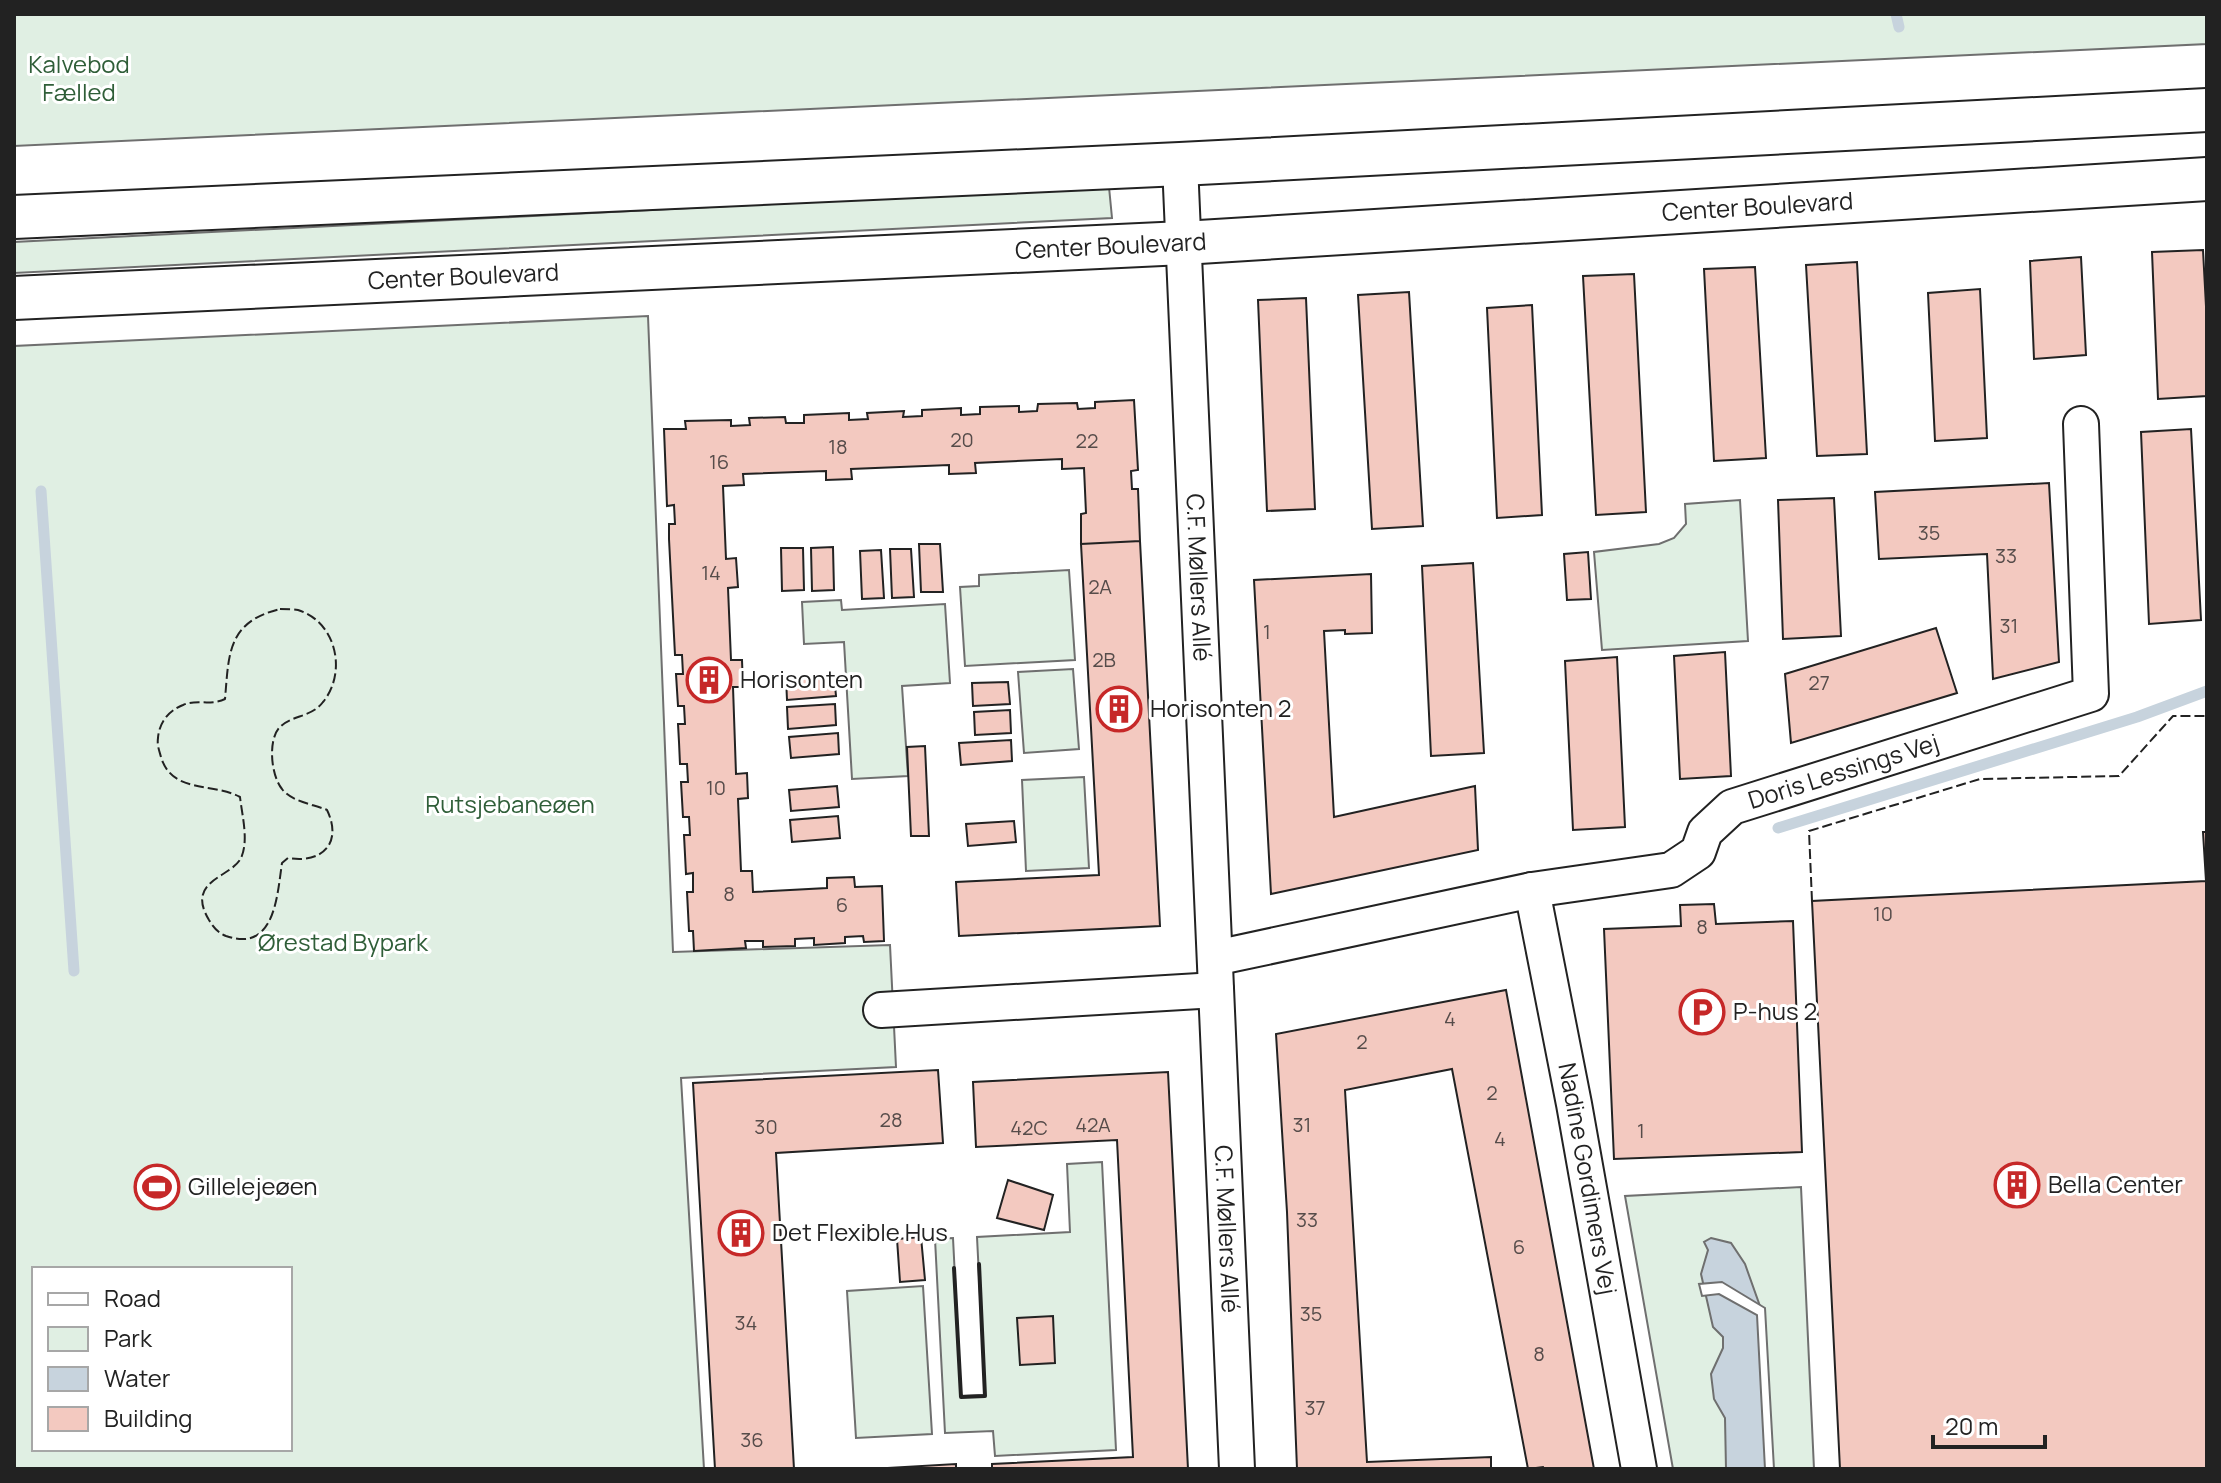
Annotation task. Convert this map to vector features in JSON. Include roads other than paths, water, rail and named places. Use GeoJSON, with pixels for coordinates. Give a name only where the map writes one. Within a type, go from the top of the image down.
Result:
{"type":"FeatureCollection","features":[{"type":"Feature","properties":{"kind":"street"},"geometry":{"type":"LineString","coordinates":[[14,217],[1180,164],[2207,110]]}},
{"type":"Feature","properties":{"kind":"street","name":"C.F. Møllers Allé"},"geometry":{"type":"LineString","coordinates":[[1180,164],[1237,1469]]}},
{"type":"Feature","properties":{"kind":"street","name":"Center Boulevard"},"geometry":{"type":"LineString","coordinates":[[14,298],[1183,243],[2207,179]]}},
{"type":"Feature","properties":{"kind":"street","name":"Doris Lessings Vej"},"geometry":{"type":"LineString","coordinates":[[1215,974],[1532,890],[1671,870],[1698,852],[1705,832],[1732,807],[2091,694],[2081,424]]}},
{"type":"Feature","properties":{"kind":"street","name":"Nadine Gordimers Vej"},"geometry":{"type":"LineString","coordinates":[[1532,890],[1574,1104],[1639,1469]]}},
{"type":"Feature","properties":{"kind":"street"},"geometry":{"type":"LineString","coordinates":[[881,1010],[1215,974]]}},
{"type":"Feature","properties":{"kind":"water"},"geometry":{"type":"Polygon","coordinates":[[[1711,1238],[1731,1243],[1745,1264],[1761,1309],[1770,1469],[1726,1469],[1725,1418],[1714,1399],[1711,1374],[1723,1348],[1723,1337],[1713,1327],[1701,1274],[1708,1250],[1704,1242],[1711,1238]]]}},
{"type":"Feature","properties":{"kind":"waterway"},"geometry":{"type":"LineString","coordinates":[[1896,14],[1899,27]]}},
{"type":"Feature","properties":{"kind":"waterway"},"geometry":{"type":"LineString","coordinates":[[41,491],[74,971]]}},
{"type":"Feature","properties":{"kind":"waterway"},"geometry":{"type":"LineString","coordinates":[[1778,828],[2137,717],[2207,691]]}},
{"type":"Feature","properties":{"kind":"place","name":"Horisonten"},"geometry":{"type":"Point","coordinates":[709,680]}},
{"type":"Feature","properties":{"kind":"place","name":"Horisonten 2"},"geometry":{"type":"Point","coordinates":[1119,709]}},
{"type":"Feature","properties":{"kind":"place","name":"P-hus 2"},"geometry":{"type":"Point","coordinates":[1702,1012]}},
{"type":"Feature","properties":{"kind":"place","name":"Bella Center"},"geometry":{"type":"Point","coordinates":[2017,1185]}},
{"type":"Feature","properties":{"kind":"place","name":"Gillelejeøen"},"geometry":{"type":"Point","coordinates":[157,1187]}},
{"type":"Feature","properties":{"kind":"place","name":"Det Flexible Hus"},"geometry":{"type":"Point","coordinates":[741,1233]}},
{"type":"Feature","properties":{"kind":"park label","name":"Kalvebod Fælled"},"geometry":{"type":"Point","coordinates":[79,79]}},
{"type":"Feature","properties":{"kind":"park label","name":"Rutsjebaneøen"},"geometry":{"type":"Point","coordinates":[510,805]}},
{"type":"Feature","properties":{"kind":"park label","name":"Ørestad Bypark"},"geometry":{"type":"Point","coordinates":[343,943]}}]}
